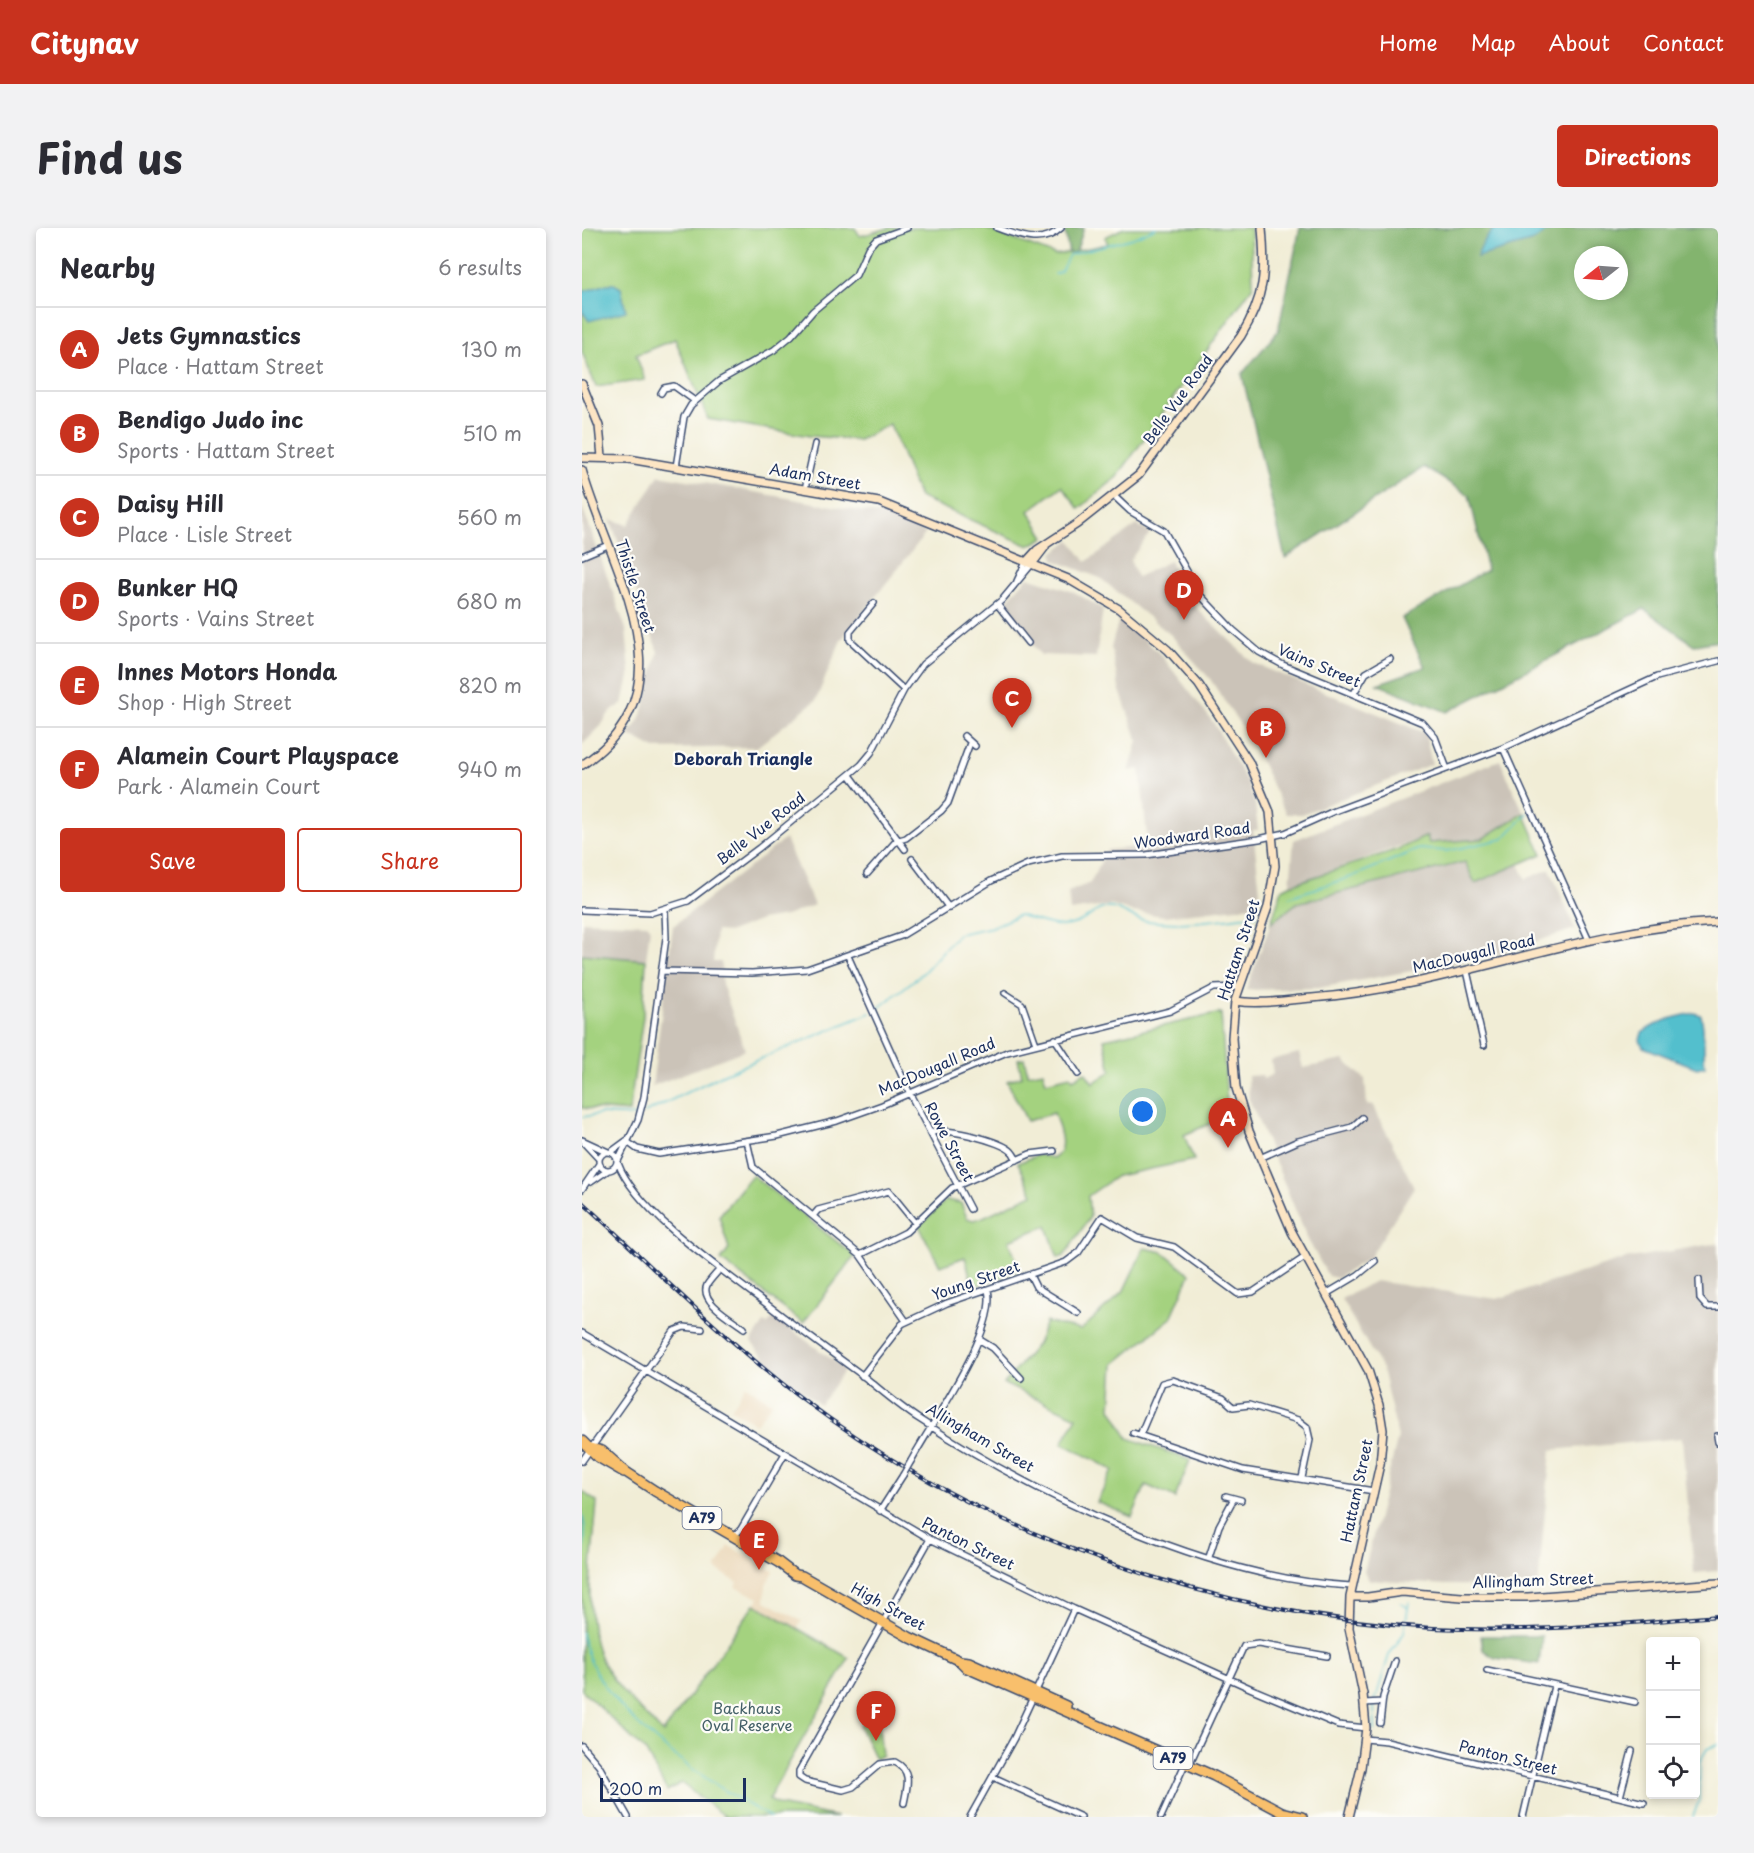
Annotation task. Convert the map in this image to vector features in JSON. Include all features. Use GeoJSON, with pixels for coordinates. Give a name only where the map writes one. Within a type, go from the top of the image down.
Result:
{"type":"FeatureCollection","features":[{"type":"Feature","properties":{"kind":"highway","name":"High Street"},"geometry":{"type":"LineString","coordinates":[[582,1441],[591,1448],[602,1451],[626,1472],[778,1562],[785,1569],[960,1661],[967,1668],[1089,1719],[1258,1797],[1263,1803],[1282,1812],[1290,1812],[1302,1817]]}},
{"type":"Feature","properties":{"kind":"main road","name":"Belle Vue Road"},"geometry":{"type":"LineString","coordinates":[[1029,563],[1045,546],[1139,475],[1253,316],[1264,285],[1262,228]]}},
{"type":"Feature","properties":{"kind":"main road"},"geometry":{"type":"LineString","coordinates":[[582,384],[599,426],[602,457]]}},
{"type":"Feature","properties":{"kind":"main road","name":"Adam Street"},"geometry":{"type":"LineString","coordinates":[[582,458],[602,457],[676,467],[885,504],[1029,563]]}},
{"type":"Feature","properties":{"kind":"main road","name":"Thistle Street"},"geometry":{"type":"LineString","coordinates":[[582,470],[638,630],[640,676],[633,704],[623,725],[607,745],[582,765]]}},
{"type":"Feature","properties":{"kind":"main road","name":"Hattam Street"},"geometry":{"type":"LineString","coordinates":[[1029,563],[1068,579],[1107,601],[1147,631],[1179,662],[1199,685],[1249,762],[1267,801],[1274,836],[1275,866],[1271,898],[1235,1001],[1232,1038],[1236,1088],[1243,1117],[1305,1257],[1362,1358],[1379,1406],[1383,1439],[1374,1491],[1350,1597],[1349,1628],[1364,1703],[1366,1728],[1349,1817]]}},
{"type":"Feature","properties":{"kind":"main road","name":"MacDougall Road"},"geometry":{"type":"LineString","coordinates":[[1235,1001],[1257,1003],[1345,995],[1467,971],[1589,940],[1647,928],[1718,922]]}},
{"type":"Feature","properties":{"kind":"main road","name":"Allingham Street"},"geometry":{"type":"LineString","coordinates":[[1350,1597],[1402,1592],[1462,1597],[1528,1597],[1718,1583]]}},
{"type":"Feature","properties":{"kind":"street"},"geometry":{"type":"LineString","coordinates":[[676,467],[686,412],[695,401],[719,381],[774,350],[791,336],[813,311],[856,274],[868,248],[876,239],[907,228]]}},
{"type":"Feature","properties":{"kind":"street"},"geometry":{"type":"LineString","coordinates":[[997,228],[1037,239],[1048,237],[1062,228]]}},
{"type":"Feature","properties":{"kind":"street"},"geometry":{"type":"LineString","coordinates":[[661,393],[664,388],[674,386],[695,401]]}},
{"type":"Feature","properties":{"kind":"street"},"geometry":{"type":"LineString","coordinates":[[805,489],[815,444]]}},
{"type":"Feature","properties":{"kind":"street","name":"Vains Street"},"geometry":{"type":"LineString","coordinates":[[1114,496],[1130,511],[1164,531],[1201,596],[1250,645],[1282,665],[1417,719],[1428,727],[1435,737],[1447,769]]}},
{"type":"Feature","properties":{"kind":"street"},"geometry":{"type":"LineString","coordinates":[[582,556],[608,544]]}},
{"type":"Feature","properties":{"kind":"street","name":"Belle Vue Road"},"geometry":{"type":"LineString","coordinates":[[582,910],[641,914],[664,910],[688,901],[703,891],[850,775],[871,753],[904,690],[929,657],[996,604],[1029,563]]}},
{"type":"Feature","properties":{"kind":"street"},"geometry":{"type":"LineString","coordinates":[[874,603],[850,632],[850,640],[904,690]]}},
{"type":"Feature","properties":{"kind":"street"},"geometry":{"type":"LineString","coordinates":[[996,604],[1028,643]]}},
{"type":"Feature","properties":{"kind":"street"},"geometry":{"type":"LineString","coordinates":[[1354,693],[1366,673],[1390,659]]}},
{"type":"Feature","properties":{"kind":"street","name":"Woodward Road"},"geometry":{"type":"LineString","coordinates":[[662,971],[788,972],[807,969],[901,936],[1000,876],[1055,858],[1132,857],[1274,836],[1503,748],[1657,677],[1718,661]]}},
{"type":"Feature","properties":{"kind":"street"},"geometry":{"type":"LineString","coordinates":[[867,874],[898,840],[945,808],[973,744],[964,736]]}},
{"type":"Feature","properties":{"kind":"street"},"geometry":{"type":"LineString","coordinates":[[1503,748],[1589,940]]}},
{"type":"Feature","properties":{"kind":"street"},"geometry":{"type":"LineString","coordinates":[[850,775],[905,849]]}},
{"type":"Feature","properties":{"kind":"street"},"geometry":{"type":"LineString","coordinates":[[912,860],[949,908]]}},
{"type":"Feature","properties":{"kind":"street"},"geometry":{"type":"LineString","coordinates":[[583,1188],[618,1162],[638,1120],[644,1097],[662,971],[666,938],[664,910]]}},
{"type":"Feature","properties":{"kind":"street","name":"Rowe Street"},"geometry":{"type":"LineString","coordinates":[[848,956],[910,1094],[970,1209]]}},
{"type":"Feature","properties":{"kind":"street"},"geometry":{"type":"LineString","coordinates":[[1467,971],[1484,1045]]}},
{"type":"Feature","properties":{"kind":"street","name":"MacDougall Road"},"geometry":{"type":"LineString","coordinates":[[627,1141],[641,1149],[659,1154],[747,1141],[837,1121],[910,1094],[1007,1052],[1170,1011],[1214,988],[1238,987]]}},
{"type":"Feature","properties":{"kind":"street"},"geometry":{"type":"LineString","coordinates":[[1005,993],[1018,999],[1025,1009],[1036,1044]]}},
{"type":"Feature","properties":{"kind":"street"},"geometry":{"type":"LineString","coordinates":[[1055,1039],[1077,1074]]}},
{"type":"Feature","properties":{"kind":"street"},"geometry":{"type":"LineString","coordinates":[[1260,1158],[1298,1141],[1352,1126],[1362,1118]]}},
{"type":"Feature","properties":{"kind":"street"},"geometry":{"type":"LineString","coordinates":[[931,1133],[939,1130],[982,1139],[1011,1150],[1017,1160]]}},
{"type":"Feature","properties":{"kind":"street"},"geometry":{"type":"LineString","coordinates":[[582,1141],[610,1152]]}},
{"type":"Feature","properties":{"kind":"street","name":"Allingham Street"},"geometry":{"type":"LineString","coordinates":[[582,1141],[599,1162],[626,1181],[651,1208],[720,1269],[930,1426],[978,1456],[1132,1530],[1209,1557],[1283,1576],[1351,1586]]}},
{"type":"Feature","properties":{"kind":"street"},"geometry":{"type":"LineString","coordinates":[[583,1188],[603,1154],[627,1141]]}},
{"type":"Feature","properties":{"kind":"street"},"geometry":{"type":"LineString","coordinates":[[747,1141],[753,1167],[860,1255],[906,1321]]}},
{"type":"Feature","properties":{"kind":"street"},"geometry":{"type":"LineString","coordinates":[[860,1255],[903,1234],[947,1193],[959,1185],[1035,1153],[1054,1151]]}},
{"type":"Feature","properties":{"kind":"street","name":"Allingham Street"},"geometry":{"type":"LineString","coordinates":[[610,1152],[618,1162],[626,1181]]}},
{"type":"Feature","properties":{"kind":"street"},"geometry":{"type":"LineString","coordinates":[[813,1216],[818,1210],[889,1191],[915,1224]]}},
{"type":"Feature","properties":{"kind":"street","name":"Young Street"},"geometry":{"type":"LineString","coordinates":[[862,1376],[896,1327],[947,1303],[1071,1260],[1102,1217],[1137,1238],[1174,1247],[1228,1289],[1243,1295],[1256,1291],[1305,1257]]}},
{"type":"Feature","properties":{"kind":"street"},"geometry":{"type":"LineString","coordinates":[[1326,1294],[1358,1275],[1375,1261]]}},
{"type":"Feature","properties":{"kind":"street"},"geometry":{"type":"LineString","coordinates":[[720,1269],[708,1284],[707,1294],[721,1313],[744,1328]]}},
{"type":"Feature","properties":{"kind":"street"},"geometry":{"type":"LineString","coordinates":[[1030,1275],[1036,1287],[1078,1313]]}},
{"type":"Feature","properties":{"kind":"street"},"geometry":{"type":"LineString","coordinates":[[1358,1275],[1365,1276]]}},
{"type":"Feature","properties":{"kind":"street"},"geometry":{"type":"LineString","coordinates":[[1699,1280],[1702,1302],[1707,1307],[1718,1308]]}},
{"type":"Feature","properties":{"kind":"street"},"geometry":{"type":"LineString","coordinates":[[880,1511],[980,1340],[990,1303],[988,1290]]}},
{"type":"Feature","properties":{"kind":"street"},"geometry":{"type":"LineString","coordinates":[[582,1461],[677,1329],[687,1327],[702,1329]]}},
{"type":"Feature","properties":{"kind":"street","name":"Panton Street"},"geometry":{"type":"LineString","coordinates":[[582,1333],[784,1455],[930,1539],[1074,1609],[1228,1679],[1338,1725],[1366,1728]]}},
{"type":"Feature","properties":{"kind":"street"},"geometry":{"type":"LineString","coordinates":[[980,1340],[993,1348],[1021,1378]]}},
{"type":"Feature","properties":{"kind":"street"},"geometry":{"type":"LineString","coordinates":[[1140,1435],[1160,1387],[1167,1380],[1220,1397],[1236,1408],[1249,1405],[1298,1420],[1307,1427],[1310,1440],[1302,1478]]}},
{"type":"Feature","properties":{"kind":"street"},"geometry":{"type":"LineString","coordinates":[[1133,1432],[1243,1470],[1374,1491]]}},
{"type":"Feature","properties":{"kind":"street"},"geometry":{"type":"LineString","coordinates":[[1718,1436],[1718,1442]]}},
{"type":"Feature","properties":{"kind":"street"},"geometry":{"type":"LineString","coordinates":[[734,1536],[741,1529],[784,1455]]}},
{"type":"Feature","properties":{"kind":"street"},"geometry":{"type":"LineString","coordinates":[[1226,1496],[1233,1500],[1241,1500]]}},
{"type":"Feature","properties":{"kind":"street"},"geometry":{"type":"LineString","coordinates":[[1209,1557],[1219,1526],[1233,1500]]}},
{"type":"Feature","properties":{"kind":"street"},"geometry":{"type":"LineString","coordinates":[[904,1803],[908,1777],[901,1766],[895,1762],[880,1764],[853,1787],[843,1790],[805,1781],[798,1774],[930,1539]]}},
{"type":"Feature","properties":{"kind":"street"},"geometry":{"type":"LineString","coordinates":[[970,1817],[1035,1695],[1074,1609]]}},
{"type":"Feature","properties":{"kind":"street"},"geometry":{"type":"LineString","coordinates":[[1161,1817],[1239,1652],[1251,1644],[1327,1656]]}},
{"type":"Feature","properties":{"kind":"street"},"geometry":{"type":"LineString","coordinates":[[1380,1723],[1382,1702],[1395,1662]]}},
{"type":"Feature","properties":{"kind":"street"},"geometry":{"type":"LineString","coordinates":[[1487,1670],[1635,1702]]}},
{"type":"Feature","properties":{"kind":"street"},"geometry":{"type":"LineString","coordinates":[[1522,1817],[1554,1686]]}},
{"type":"Feature","properties":{"kind":"street"},"geometry":{"type":"LineString","coordinates":[[1364,1703],[1382,1702]]}},
{"type":"Feature","properties":{"kind":"street","name":"Panton Street"},"geometry":{"type":"LineString","coordinates":[[1365,1739],[1387,1741],[1644,1803]]}},
{"type":"Feature","properties":{"kind":"street"},"geometry":{"type":"LineString","coordinates":[[582,1746],[603,1773],[628,1817]]}},
{"type":"Feature","properties":{"kind":"street"},"geometry":{"type":"LineString","coordinates":[[1620,1797],[1632,1751]]}},
{"type":"Feature","properties":{"kind":"street"},"geometry":{"type":"LineString","coordinates":[[993,1777],[1082,1817]]}},
{"type":"Feature","properties":{"kind":"shaded area"},"geometry":{"type":"Polygon","coordinates":[[[659,475],[888,516],[926,533],[841,640],[816,700],[757,747],[655,749],[629,735],[642,715],[658,652],[610,519],[628,525],[659,475]]]}},
{"type":"Feature","properties":{"kind":"shaded area"},"geometry":{"type":"Polygon","coordinates":[[[582,506],[626,629],[630,672],[623,703],[609,713],[601,726],[582,745],[582,506]]]}},
{"type":"Feature","properties":{"kind":"shaded area"},"geometry":{"type":"Polygon","coordinates":[[[1137,525],[1150,533],[1130,560],[1137,577],[1170,561],[1186,598],[1253,663],[1425,733],[1432,764],[1302,814],[1286,814],[1251,741],[1210,679],[1171,635],[1100,578],[1054,560],[1053,553],[1070,540],[1086,562],[1137,525]]]}},
{"type":"Feature","properties":{"kind":"shaded area"},"geometry":{"type":"Polygon","coordinates":[[[1028,577],[1074,592],[1103,609],[1096,657],[1041,655],[1004,609],[1005,602],[1028,577]]]}},
{"type":"Feature","properties":{"kind":"shaded area"},"geometry":{"type":"Polygon","coordinates":[[[1120,616],[1161,655],[1213,722],[1248,784],[1255,804],[1258,830],[1253,830],[1260,891],[1254,906],[1165,916],[1133,912],[1111,905],[1070,911],[1068,892],[1090,883],[1107,850],[1148,846],[1140,769],[1129,771],[1138,741],[1119,688],[1111,647],[1120,616]]]}},
{"type":"Feature","properties":{"kind":"shaded area"},"geometry":{"type":"Polygon","coordinates":[[[1500,760],[1524,813],[1482,839],[1429,843],[1427,836],[1290,885],[1294,840],[1500,760]]]}},
{"type":"Feature","properties":{"kind":"shaded area"},"geometry":{"type":"Polygon","coordinates":[[[785,839],[814,905],[786,916],[761,920],[730,932],[716,931],[713,962],[721,962],[722,984],[745,1050],[652,1086],[673,926],[785,839]]]}},
{"type":"Feature","properties":{"kind":"shaded area"},"geometry":{"type":"Polygon","coordinates":[[[1466,862],[1475,882],[1519,864],[1526,879],[1550,869],[1575,929],[1501,953],[1445,965],[1318,988],[1246,990],[1271,923],[1297,903],[1466,862]]]}},
{"type":"Feature","properties":{"kind":"shaded area"},"geometry":{"type":"Polygon","coordinates":[[[582,921],[647,924],[650,927],[646,960],[582,954],[582,921]]]}},
{"type":"Feature","properties":{"kind":"shaded area"},"geometry":{"type":"Polygon","coordinates":[[[1299,1053],[1303,1068],[1344,1060],[1365,1079],[1367,1105],[1372,1104],[1414,1187],[1370,1257],[1337,1278],[1328,1276],[1308,1240],[1249,1099],[1248,1076],[1262,1075],[1263,1079],[1273,1074],[1271,1060],[1299,1053]]]}},
{"type":"Feature","properties":{"kind":"shaded area"},"geometry":{"type":"Polygon","coordinates":[[[1718,1243],[1718,1571],[1694,1573],[1682,1438],[1551,1450],[1538,1586],[1445,1585],[1369,1580],[1364,1572],[1398,1437],[1382,1369],[1341,1299],[1375,1281],[1497,1299],[1625,1259],[1718,1243]]]}},
{"type":"Feature","properties":{"kind":"shaded area"},"geometry":{"type":"Polygon","coordinates":[[[774,1317],[845,1369],[820,1405],[770,1364],[751,1342],[764,1323],[767,1325],[774,1317]]]}},
{"type":"Feature","properties":{"kind":"shaded area"},"geometry":{"type":"Polygon","coordinates":[[[746,1385],[772,1403],[756,1424],[731,1409],[746,1385]]]}},
{"type":"Feature","properties":{"kind":"shaded area"},"geometry":{"type":"Polygon","coordinates":[[[729,1546],[774,1571],[766,1585],[765,1601],[802,1621],[797,1629],[755,1604],[759,1598],[736,1587],[738,1583],[716,1569],[729,1546]]]}},
{"type":"Feature","properties":{"kind":"green space"},"geometry":{"type":"Polygon","coordinates":[[[582,228],[855,228],[860,236],[889,228],[984,228],[1055,255],[1108,244],[1105,237],[1124,228],[1251,228],[1253,286],[1117,477],[1079,509],[1062,486],[1029,511],[1045,537],[1029,546],[919,497],[890,424],[859,440],[810,436],[708,419],[675,339],[636,355],[645,380],[596,387],[582,352],[582,228]]]}},
{"type":"Feature","properties":{"kind":"green space"},"geometry":{"type":"Polygon","coordinates":[[[1064,228],[1084,228],[1076,252],[1069,253],[1064,228]]]}},
{"type":"Feature","properties":{"kind":"green space"},"geometry":{"type":"Polygon","coordinates":[[[1300,228],[1718,228],[1718,641],[1694,645],[1644,609],[1447,712],[1377,684],[1425,667],[1402,618],[1487,570],[1469,495],[1424,467],[1285,558],[1242,374],[1278,331],[1300,228]]]}},
{"type":"Feature","properties":{"kind":"green space"},"geometry":{"type":"Polygon","coordinates":[[[1524,813],[1542,854],[1475,883],[1465,862],[1297,903],[1271,923],[1282,889],[1290,885],[1398,849],[1427,836],[1429,843],[1482,839],[1524,813]]]}},
{"type":"Feature","properties":{"kind":"green space"},"geometry":{"type":"Polygon","coordinates":[[[582,954],[646,960],[643,1017],[629,1112],[582,1108],[582,954]]]}},
{"type":"Feature","properties":{"kind":"green space"},"geometry":{"type":"Polygon","coordinates":[[[1221,1013],[1227,1103],[1232,1114],[1184,1135],[1194,1160],[1117,1176],[1088,1196],[1090,1217],[1064,1256],[1058,1258],[1047,1226],[1009,1240],[1020,1271],[973,1287],[965,1257],[940,1266],[919,1226],[946,1200],[961,1203],[967,1218],[973,1220],[1033,1194],[1018,1163],[1038,1155],[1054,1158],[1061,1149],[1060,1131],[1054,1113],[1027,1121],[1007,1081],[1022,1076],[1018,1059],[1024,1058],[1028,1074],[1043,1071],[1046,1082],[1070,1076],[1073,1079],[1085,1072],[1093,1083],[1111,1071],[1104,1039],[1221,1013]]]}},
{"type":"Feature","properties":{"kind":"green space"},"geometry":{"type":"Polygon","coordinates":[[[752,1175],[855,1256],[803,1323],[721,1260],[729,1249],[719,1216],[752,1175]]]}},
{"type":"Feature","properties":{"kind":"green space"},"geometry":{"type":"Polygon","coordinates":[[[1144,1248],[1163,1252],[1190,1274],[1171,1318],[1114,1364],[1111,1408],[1128,1438],[1190,1460],[1175,1498],[1146,1485],[1132,1517],[1097,1502],[1113,1470],[1062,1443],[1077,1417],[1004,1384],[1037,1344],[1046,1322],[1081,1330],[1123,1292],[1144,1248]]]}},
{"type":"Feature","properties":{"kind":"green space","name":"Backhaus Oval Reserve"},"geometry":{"type":"Polygon","coordinates":[[[582,1491],[597,1502],[590,1599],[594,1637],[599,1654],[618,1686],[663,1733],[755,1604],[849,1658],[768,1800],[779,1805],[837,1817],[725,1817],[681,1783],[667,1791],[646,1752],[582,1690],[582,1491]]]}},
{"type":"Feature","properties":{"kind":"green space"},"geometry":{"type":"Polygon","coordinates":[[[1481,1636],[1542,1636],[1539,1664],[1495,1658],[1483,1650],[1481,1636]]]}},
{"type":"Feature","properties":{"kind":"green space"},"geometry":{"type":"Polygon","coordinates":[[[869,1711],[878,1716],[882,1755],[875,1759],[860,1727],[869,1711]]]}},
{"type":"Feature","properties":{"kind":"water"},"geometry":{"type":"Polygon","coordinates":[[[1494,228],[1543,228],[1548,231],[1533,241],[1477,257],[1483,243],[1494,228]]]}},
{"type":"Feature","properties":{"kind":"water"},"geometry":{"type":"Polygon","coordinates":[[[614,284],[621,288],[626,311],[589,321],[582,311],[582,292],[614,284]]]}},
{"type":"Feature","properties":{"kind":"water"},"geometry":{"type":"Polygon","coordinates":[[[1694,1013],[1701,1015],[1705,1066],[1697,1068],[1643,1047],[1640,1040],[1642,1033],[1654,1025],[1694,1013]]]}},
{"type":"Feature","properties":{"kind":"waterway"},"geometry":{"type":"LineString","coordinates":[[1055,274],[1061,271],[1069,255],[1133,238],[1156,228]]}},
{"type":"Feature","properties":{"kind":"waterway"},"geometry":{"type":"LineString","coordinates":[[1548,231],[1561,228]]}},
{"type":"Feature","properties":{"kind":"waterway"},"geometry":{"type":"LineString","coordinates":[[1289,897],[1351,877],[1419,849],[1447,851],[1503,839],[1528,813]]}},
{"type":"Feature","properties":{"kind":"waterway"},"geometry":{"type":"LineString","coordinates":[[876,1010],[923,973],[958,934],[992,927],[1019,915],[1058,926],[1081,921],[1105,908],[1115,909],[1141,920],[1174,923],[1257,915]]}},
{"type":"Feature","properties":{"kind":"waterway"},"geometry":{"type":"LineString","coordinates":[[645,1113],[724,1074],[870,1013]]}},
{"type":"Feature","properties":{"kind":"waterway"},"geometry":{"type":"LineString","coordinates":[[582,1117],[602,1114],[634,1116]]}},
{"type":"Feature","properties":{"kind":"waterway"},"geometry":{"type":"LineString","coordinates":[[582,1513],[585,1528],[582,1591]]}},
{"type":"Feature","properties":{"kind":"waterway"},"geometry":{"type":"LineString","coordinates":[[1375,1701],[1389,1655],[1404,1633],[1409,1602]]}},
{"type":"Feature","properties":{"kind":"waterway"},"geometry":{"type":"LineString","coordinates":[[1401,1603],[1408,1608]]}},
{"type":"Feature","properties":{"kind":"waterway"},"geometry":{"type":"LineString","coordinates":[[582,1632],[590,1661],[607,1688],[629,1715],[685,1763],[770,1817]]}},
{"type":"Feature","properties":{"kind":"waterway"},"geometry":{"type":"LineString","coordinates":[[1374,1705],[1375,1731]]}},
{"type":"Feature","properties":{"kind":"waterway"},"geometry":{"type":"LineString","coordinates":[[1693,1817],[1699,1800],[1700,1761],[1707,1749],[1718,1744]]}},
{"type":"Feature","properties":{"kind":"railway"},"geometry":{"type":"LineString","coordinates":[[582,1202],[746,1354],[804,1400],[874,1448],[947,1491],[1024,1528],[1102,1560],[1183,1586],[1265,1606],[1349,1620],[1433,1628],[1540,1629],[1718,1616]]}},
{"type":"Feature","properties":{"kind":"place","name":"Bunker HQ"},"geometry":{"type":"Point","coordinates":[1184,620]}},
{"type":"Feature","properties":{"kind":"place","name":"Daisy Hill"},"geometry":{"type":"Point","coordinates":[1012,728]}},
{"type":"Feature","properties":{"kind":"place","name":"Bendigo Judo inc"},"geometry":{"type":"Point","coordinates":[1266,758]}},
{"type":"Feature","properties":{"kind":"place","name":"Jets Gymnastics"},"geometry":{"type":"Point","coordinates":[1228,1148]}},
{"type":"Feature","properties":{"kind":"place","name":"Innes Motors Honda"},"geometry":{"type":"Point","coordinates":[759,1570]}},
{"type":"Feature","properties":{"kind":"place","name":"Alamein Court Playspace"},"geometry":{"type":"Point","coordinates":[876,1741]}},
{"type":"Feature","properties":{"kind":"district","name":"Deborah Triangle"},"geometry":{"type":"Point","coordinates":[743,759]}}]}
